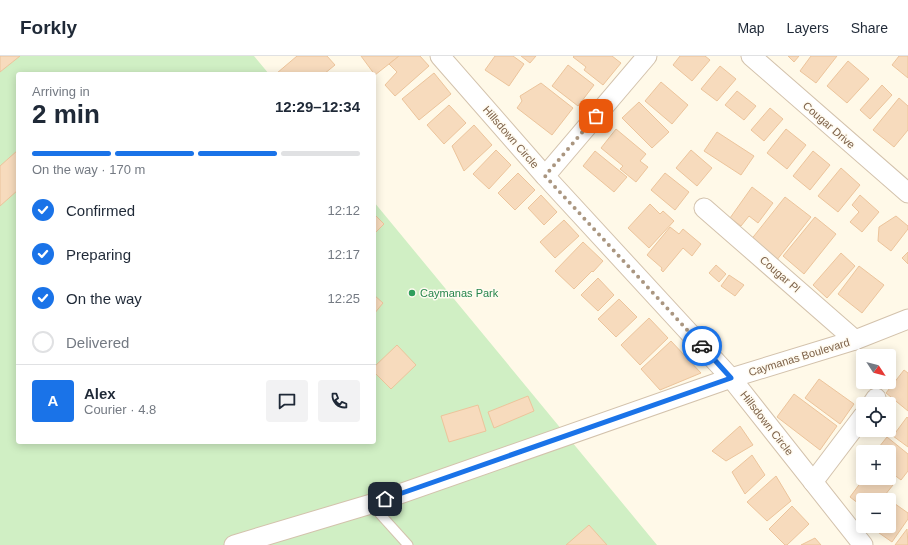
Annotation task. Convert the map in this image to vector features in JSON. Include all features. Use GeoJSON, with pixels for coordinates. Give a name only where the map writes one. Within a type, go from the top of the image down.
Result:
{"type":"FeatureCollection","features":[{"type":"Feature","properties":{"kind":"street"},"geometry":{"type":"LineString","coordinates":[[545,176],[647,56]]}},
{"type":"Feature","properties":{"kind":"street","name":"Cougar Drive"},"geometry":{"type":"LineString","coordinates":[[751,56],[908,193]]}},
{"type":"Feature","properties":{"kind":"street","name":"Hillsdown Circle"},"geometry":{"type":"LineString","coordinates":[[444,58],[545,176],[731,378],[863,545]]}},
{"type":"Feature","properties":{"kind":"street","name":"Cougar Pl"},"geometry":{"type":"LineString","coordinates":[[704,208],[855,340]]}},
{"type":"Feature","properties":{"kind":"street","name":"Caymanas Boulevard"},"geometry":{"type":"LineString","coordinates":[[234,545],[371,504],[731,378],[855,340],[908,319]]}},
{"type":"Feature","properties":{"kind":"street"},"geometry":{"type":"LineString","coordinates":[[813,482],[856,425]]}},
{"type":"Feature","properties":{"kind":"lane"},"geometry":{"type":"LineString","coordinates":[[371,504],[408,545]]}},
{"type":"Feature","properties":{"kind":"green space","name":"Caymanas Park"},"geometry":{"type":"Polygon","coordinates":[[[0,56],[254,56],[267,72],[16,72],[16,444],[376,444],[376,204],[657,545],[0,545],[0,56]]]}},
{"type":"Feature","properties":{"kind":"building"},"geometry":{"type":"Polygon","coordinates":[[[0,56],[20,56],[0,72],[0,56]]]}},
{"type":"Feature","properties":{"kind":"building"},"geometry":{"type":"Polygon","coordinates":[[[297,56],[327,56],[335,65],[326,72],[278,72],[297,56]]]}},
{"type":"Feature","properties":{"kind":"building"},"geometry":{"type":"Polygon","coordinates":[[[361,56],[399,56],[376,74],[376,72],[373,72],[361,56]]]}},
{"type":"Feature","properties":{"kind":"building"},"geometry":{"type":"Polygon","coordinates":[[[399,56],[420,56],[429,66],[395,96],[385,85],[397,72],[389,64],[399,56]]]}},
{"type":"Feature","properties":{"kind":"building"},"geometry":{"type":"Polygon","coordinates":[[[495,56],[513,56],[524,64],[509,86],[485,70],[495,56]]]}},
{"type":"Feature","properties":{"kind":"building"},"geometry":{"type":"Polygon","coordinates":[[[521,56],[536,56],[530,63],[521,56]]]}},
{"type":"Feature","properties":{"kind":"building"},"geometry":{"type":"Polygon","coordinates":[[[612,56],[621,63],[603,85],[584,70],[586,67],[573,57],[612,56]]]}},
{"type":"Feature","properties":{"kind":"building"},"geometry":{"type":"Polygon","coordinates":[[[680,56],[705,56],[710,60],[692,81],[673,65],[680,56]]]}},
{"type":"Feature","properties":{"kind":"building"},"geometry":{"type":"Polygon","coordinates":[[[788,56],[799,56],[794,62],[788,56]]]}},
{"type":"Feature","properties":{"kind":"building"},"geometry":{"type":"Polygon","coordinates":[[[811,56],[837,56],[816,83],[800,71],[811,56]]]}},
{"type":"Feature","properties":{"kind":"building"},"geometry":{"type":"Polygon","coordinates":[[[899,56],[908,56],[908,78],[892,65],[899,56]]]}},
{"type":"Feature","properties":{"kind":"building"},"geometry":{"type":"Polygon","coordinates":[[[848,61],[869,79],[847,103],[827,86],[848,61]]]}},
{"type":"Feature","properties":{"kind":"building"},"geometry":{"type":"Polygon","coordinates":[[[568,65],[594,85],[578,106],[552,86],[568,65]]]}},
{"type":"Feature","properties":{"kind":"building"},"geometry":{"type":"Polygon","coordinates":[[[720,66],[736,79],[717,101],[701,89],[720,66]]]}},
{"type":"Feature","properties":{"kind":"building"},"geometry":{"type":"Polygon","coordinates":[[[434,73],[451,94],[419,120],[402,99],[434,73]]]}},
{"type":"Feature","properties":{"kind":"building"},"geometry":{"type":"Polygon","coordinates":[[[661,82],[688,105],[672,124],[645,101],[661,82]]]}},
{"type":"Feature","properties":{"kind":"building"},"geometry":{"type":"Polygon","coordinates":[[[541,83],[573,108],[552,135],[517,108],[522,101],[520,96],[541,83]]]}},
{"type":"Feature","properties":{"kind":"building"},"geometry":{"type":"Polygon","coordinates":[[[882,85],[892,95],[870,119],[860,110],[882,85]]]}},
{"type":"Feature","properties":{"kind":"building"},"geometry":{"type":"Polygon","coordinates":[[[737,91],[756,106],[744,120],[725,105],[737,91]]]}},
{"type":"Feature","properties":{"kind":"building"},"geometry":{"type":"Polygon","coordinates":[[[899,98],[908,106],[908,130],[894,147],[873,130],[899,98]]]}},
{"type":"Feature","properties":{"kind":"building"},"geometry":{"type":"Polygon","coordinates":[[[639,102],[669,132],[652,148],[622,118],[639,102]]]}},
{"type":"Feature","properties":{"kind":"building"},"geometry":{"type":"Polygon","coordinates":[[[449,105],[466,123],[444,144],[427,125],[449,105]]]}},
{"type":"Feature","properties":{"kind":"building"},"geometry":{"type":"Polygon","coordinates":[[[770,108],[783,119],[764,141],[751,130],[770,108]]]}},
{"type":"Feature","properties":{"kind":"building"},"geometry":{"type":"Polygon","coordinates":[[[474,125],[492,145],[464,171],[452,146],[474,125]]]}},
{"type":"Feature","properties":{"kind":"building"},"geometry":{"type":"Polygon","coordinates":[[[616,129],[646,154],[640,161],[648,167],[636,182],[620,169],[623,166],[601,148],[616,129]]]}},
{"type":"Feature","properties":{"kind":"building"},"geometry":{"type":"Polygon","coordinates":[[[786,129],[806,145],[787,169],[767,153],[786,129]]]}},
{"type":"Feature","properties":{"kind":"building"},"geometry":{"type":"Polygon","coordinates":[[[717,132],[754,156],[741,175],[704,151],[717,132]]]}},
{"type":"Feature","properties":{"kind":"building"},"geometry":{"type":"Polygon","coordinates":[[[496,150],[511,165],[489,189],[473,174],[496,150]]]}},
{"type":"Feature","properties":{"kind":"building"},"geometry":{"type":"Polygon","coordinates":[[[691,150],[712,168],[697,186],[676,168],[691,150]]]}},
{"type":"Feature","properties":{"kind":"building"},"geometry":{"type":"Polygon","coordinates":[[[595,151],[627,177],[614,192],[583,166],[595,151]]]}},
{"type":"Feature","properties":{"kind":"building"},"geometry":{"type":"Polygon","coordinates":[[[813,151],[830,165],[810,190],[793,176],[813,151]]]}},
{"type":"Feature","properties":{"kind":"building"},"geometry":{"type":"Polygon","coordinates":[[[16,152],[16,192],[0,206],[0,166],[16,152]]]}},
{"type":"Feature","properties":{"kind":"building"},"geometry":{"type":"Polygon","coordinates":[[[841,168],[860,185],[838,212],[818,196],[841,168]]]}},
{"type":"Feature","properties":{"kind":"building"},"geometry":{"type":"Polygon","coordinates":[[[518,173],[535,190],[515,210],[498,193],[518,173]]]}},
{"type":"Feature","properties":{"kind":"building"},"geometry":{"type":"Polygon","coordinates":[[[665,173],[689,192],[675,210],[651,190],[665,173]]]}},
{"type":"Feature","properties":{"kind":"building"},"geometry":{"type":"Polygon","coordinates":[[[752,187],[773,203],[758,223],[749,216],[741,226],[730,218],[752,187]]]}},
{"type":"Feature","properties":{"kind":"building"},"geometry":{"type":"Polygon","coordinates":[[[541,195],[557,212],[544,225],[528,208],[541,195]]]}},
{"type":"Feature","properties":{"kind":"building"},"geometry":{"type":"Polygon","coordinates":[[[860,195],[879,212],[862,232],[850,222],[859,212],[852,205],[860,195]]]}},
{"type":"Feature","properties":{"kind":"building"},"geometry":{"type":"Polygon","coordinates":[[[785,197],[811,217],[776,261],[750,241],[785,197]]]}},
{"type":"Feature","properties":{"kind":"building"},"geometry":{"type":"Polygon","coordinates":[[[650,204],[660,214],[663,211],[674,221],[649,248],[628,228],[650,204]]]}},
{"type":"Feature","properties":{"kind":"building"},"geometry":{"type":"Polygon","coordinates":[[[376,216],[384,224],[376,232],[376,216]]]}},
{"type":"Feature","properties":{"kind":"building"},"geometry":{"type":"Polygon","coordinates":[[[896,216],[908,226],[908,229],[891,251],[878,241],[879,227],[896,216]]]}},
{"type":"Feature","properties":{"kind":"building"},"geometry":{"type":"Polygon","coordinates":[[[815,217],[836,234],[804,274],[783,256],[815,217]]]}},
{"type":"Feature","properties":{"kind":"building"},"geometry":{"type":"Polygon","coordinates":[[[564,220],[579,236],[555,258],[540,242],[564,220]]]}},
{"type":"Feature","properties":{"kind":"building"},"geometry":{"type":"Polygon","coordinates":[[[670,227],[679,234],[683,229],[701,244],[692,256],[683,248],[663,272],[661,270],[662,268],[647,255],[670,227]]]}},
{"type":"Feature","properties":{"kind":"building"},"geometry":{"type":"Polygon","coordinates":[[[583,242],[603,261],[574,289],[555,271],[583,242]]]}},
{"type":"Feature","properties":{"kind":"building"},"geometry":{"type":"Polygon","coordinates":[[[908,252],[908,264],[902,258],[908,252]]]}},
{"type":"Feature","properties":{"kind":"building"},"geometry":{"type":"Polygon","coordinates":[[[841,253],[855,266],[827,298],[813,285],[841,253]]]}},
{"type":"Feature","properties":{"kind":"building"},"geometry":{"type":"Polygon","coordinates":[[[716,265],[726,274],[719,282],[709,273],[716,265]]]}},
{"type":"Feature","properties":{"kind":"building"},"geometry":{"type":"Polygon","coordinates":[[[859,266],[884,285],[862,313],[838,294],[859,266]]]}},
{"type":"Feature","properties":{"kind":"building"},"geometry":{"type":"Polygon","coordinates":[[[729,275],[744,285],[735,296],[721,286],[729,275]]]}},
{"type":"Feature","properties":{"kind":"building"},"geometry":{"type":"Polygon","coordinates":[[[598,278],[614,295],[598,311],[581,295],[598,278]]]}},
{"type":"Feature","properties":{"kind":"building"},"geometry":{"type":"Polygon","coordinates":[[[376,297],[383,303],[376,312],[376,297]]]}},
{"type":"Feature","properties":{"kind":"building"},"geometry":{"type":"Polygon","coordinates":[[[619,299],[637,317],[616,337],[598,319],[619,299]]]}},
{"type":"Feature","properties":{"kind":"building"},"geometry":{"type":"Polygon","coordinates":[[[649,318],[668,338],[640,365],[621,345],[649,318]]]}},
{"type":"Feature","properties":{"kind":"building"},"geometry":{"type":"Polygon","coordinates":[[[671,341],[701,373],[660,390],[641,369],[671,341]]]}},
{"type":"Feature","properties":{"kind":"building"},"geometry":{"type":"Polygon","coordinates":[[[397,345],[416,365],[391,389],[376,374],[376,365],[397,345]]]}},
{"type":"Feature","properties":{"kind":"building"},"geometry":{"type":"Polygon","coordinates":[[[904,370],[908,373],[908,411],[896,401],[896,397],[891,397],[886,393],[889,389],[896,389],[896,380],[904,370]]]}},
{"type":"Feature","properties":{"kind":"building"},"geometry":{"type":"Polygon","coordinates":[[[819,379],[854,404],[840,424],[805,398],[819,379]]]}},
{"type":"Feature","properties":{"kind":"building"},"geometry":{"type":"Polygon","coordinates":[[[794,394],[837,426],[820,450],[777,417],[794,394]]]}},
{"type":"Feature","properties":{"kind":"building"},"geometry":{"type":"Polygon","coordinates":[[[528,396],[534,411],[494,428],[488,412],[528,396]]]}},
{"type":"Feature","properties":{"kind":"building"},"geometry":{"type":"Polygon","coordinates":[[[478,405],[486,431],[449,442],[441,416],[478,405]]]}},
{"type":"Feature","properties":{"kind":"building"},"geometry":{"type":"Polygon","coordinates":[[[907,417],[908,447],[894,437],[896,437],[896,432],[907,417]]]}},
{"type":"Feature","properties":{"kind":"building"},"geometry":{"type":"Polygon","coordinates":[[[740,426],[753,445],[726,461],[712,451],[740,426]]]}},
{"type":"Feature","properties":{"kind":"building"},"geometry":{"type":"Polygon","coordinates":[[[887,437],[908,454],[908,471],[901,480],[896,476],[896,445],[881,445],[887,437]]]}},
{"type":"Feature","properties":{"kind":"building"},"geometry":{"type":"Polygon","coordinates":[[[752,455],[765,475],[745,494],[732,472],[752,455]]]}},
{"type":"Feature","properties":{"kind":"building"},"geometry":{"type":"Polygon","coordinates":[[[776,476],[791,501],[767,521],[747,502],[776,476]]]}},
{"type":"Feature","properties":{"kind":"building"},"geometry":{"type":"Polygon","coordinates":[[[859,485],[893,485],[887,493],[856,493],[856,502],[850,497],[859,485]]]}},
{"type":"Feature","properties":{"kind":"building"},"geometry":{"type":"Polygon","coordinates":[[[896,505],[908,513],[908,519],[892,542],[879,533],[896,533],[896,505]]]}},
{"type":"Feature","properties":{"kind":"building"},"geometry":{"type":"Polygon","coordinates":[[[792,506],[809,524],[787,545],[785,545],[769,529],[792,506]]]}},
{"type":"Feature","properties":{"kind":"building"},"geometry":{"type":"Polygon","coordinates":[[[589,525],[607,545],[566,545],[589,525]]]}},
{"type":"Feature","properties":{"kind":"building"},"geometry":{"type":"Polygon","coordinates":[[[907,529],[908,545],[895,545],[907,529]]]}},
{"type":"Feature","properties":{"kind":"building"},"geometry":{"type":"Polygon","coordinates":[[[815,538],[821,545],[801,545],[815,538]]]}},
{"type":"Feature","properties":{"kind":"way so far"},"geometry":{"type":"LineString","coordinates":[[596,116],[545,176],[702,346]]}},
{"type":"Feature","properties":{"kind":"place","name":"Caymanas Park"},"geometry":{"type":"Point","coordinates":[412,293]}},
{"type":"Feature","properties":{"kind":"route"},"geometry":{"type":"LineString","coordinates":[[385,499],[731,378],[702,346]]}}]}
